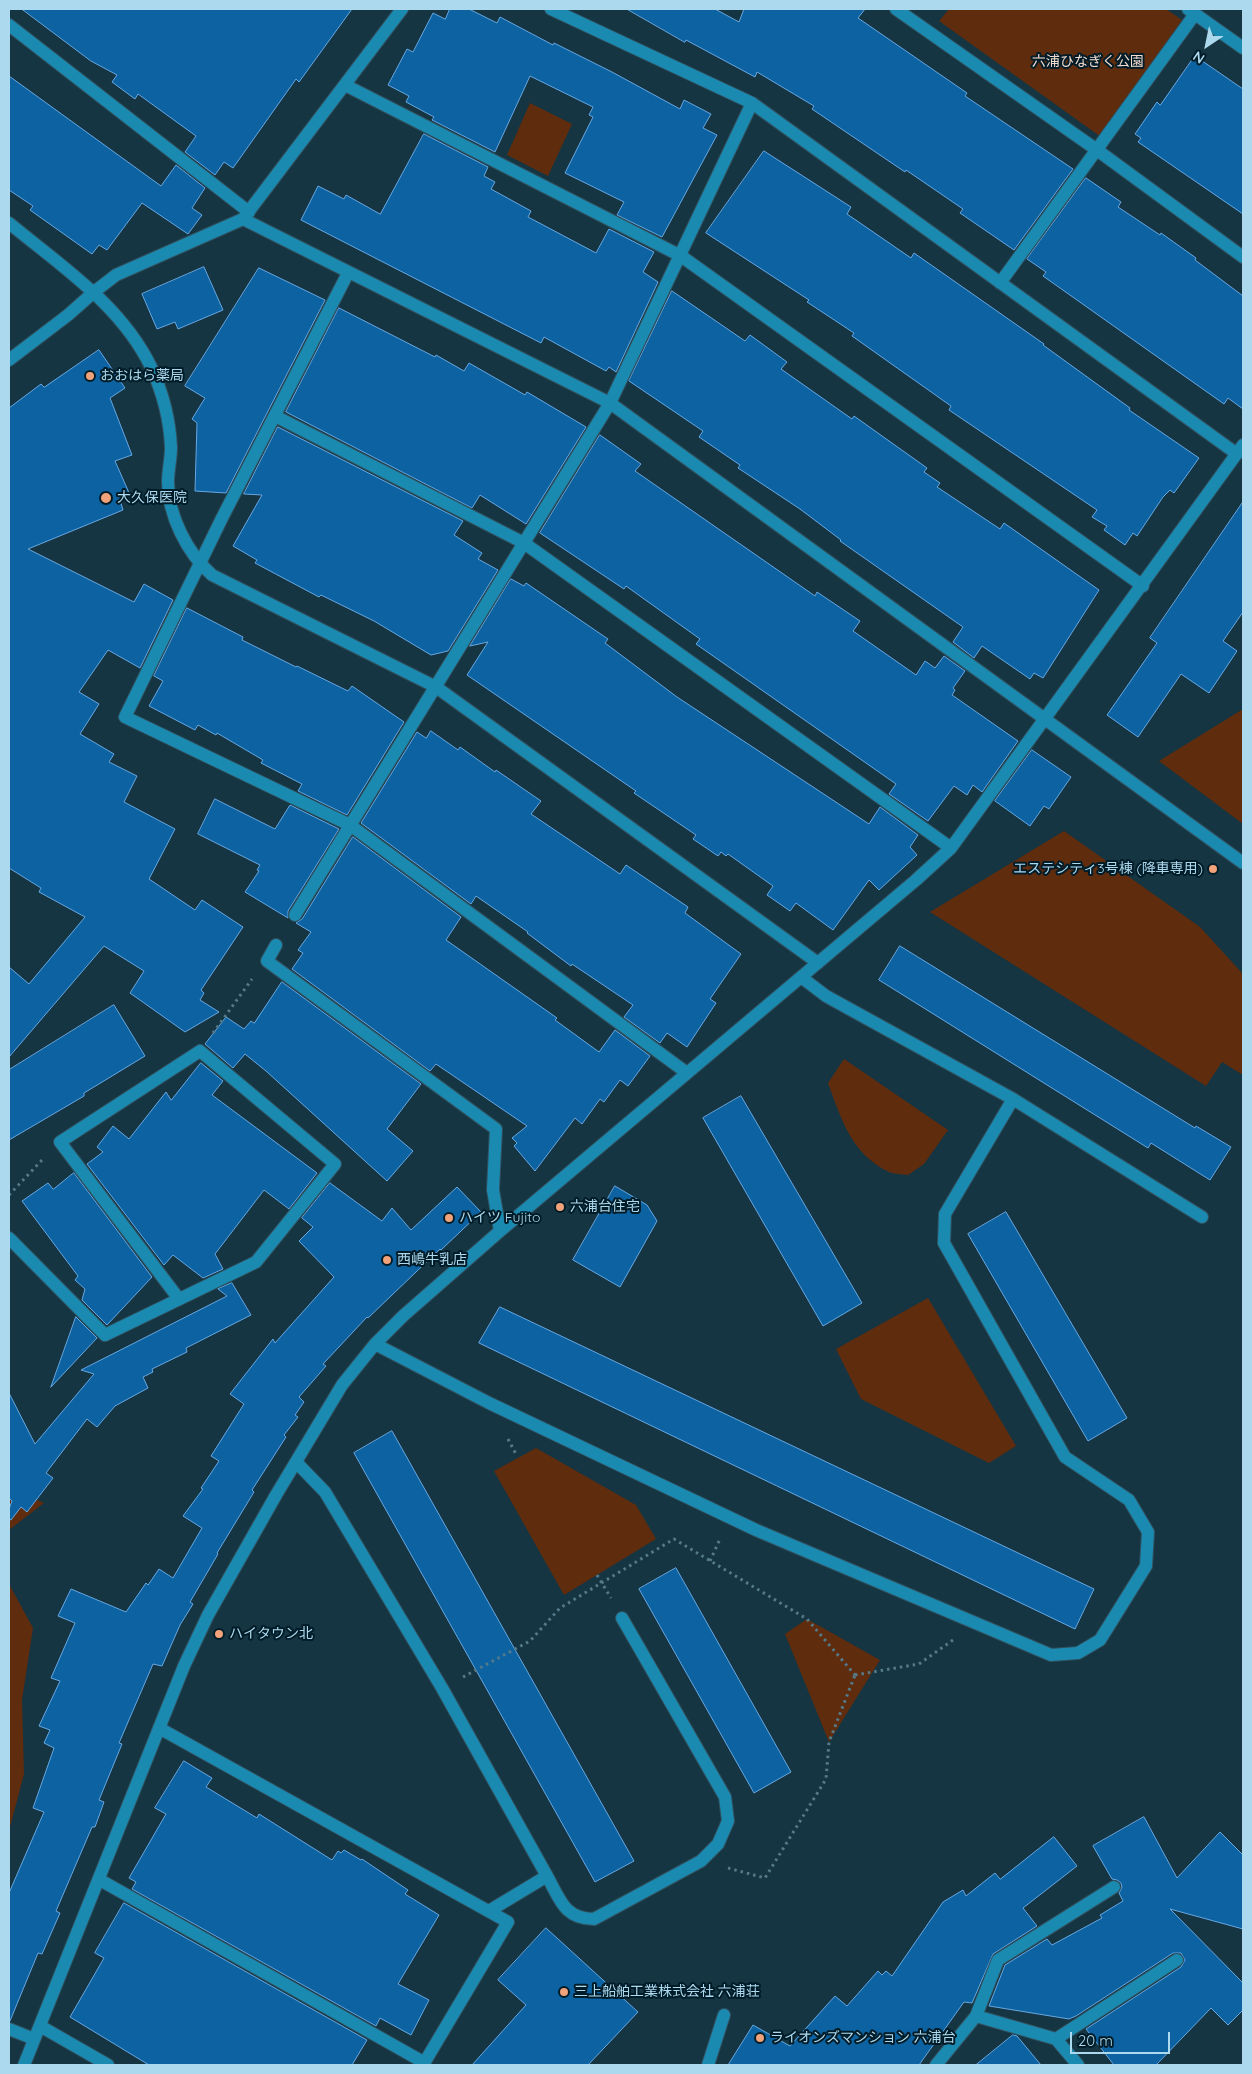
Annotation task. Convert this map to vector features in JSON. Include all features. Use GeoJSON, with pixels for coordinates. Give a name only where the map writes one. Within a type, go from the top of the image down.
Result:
{"type":"FeatureCollection","features":[{"type":"Feature","properties":{"kind":"street"},"geometry":{"type":"LineString","coordinates":[[9,360],[68,316],[116,275],[246,215],[402,9]]}},
{"type":"Feature","properties":{"kind":"street"},"geometry":{"type":"LineString","coordinates":[[24,2065],[100,1880],[184,1666],[208,1615],[235,1566],[342,1385],[375,1344],[403,1316],[500,1231],[818,963],[951,848],[1240,450],[1000,283],[752,103],[551,9]]}},
{"type":"Feature","properties":{"kind":"street"},"geometry":{"type":"LineString","coordinates":[[896,9],[1097,150],[1243,257]]}},
{"type":"Feature","properties":{"kind":"street"},"geometry":{"type":"LineString","coordinates":[[1000,283],[1097,150],[1192,11],[1243,48]]}},
{"type":"Feature","properties":{"kind":"street"},"geometry":{"type":"LineString","coordinates":[[9,25],[246,215],[348,273],[610,403],[1243,863]]}},
{"type":"Feature","properties":{"kind":"street"},"geometry":{"type":"LineString","coordinates":[[345,85],[681,256],[1143,586]]}},
{"type":"Feature","properties":{"kind":"street"},"geometry":{"type":"LineString","coordinates":[[294,916],[610,403],[752,103]]}},
{"type":"Feature","properties":{"kind":"street"},"geometry":{"type":"LineString","coordinates":[[9,223],[94,292],[116,314],[142,350],[152,368],[160,391],[169,430],[171,449],[168,481],[169,496],[181,533],[200,565],[212,575],[436,687],[818,963]]}},
{"type":"Feature","properties":{"kind":"street"},"geometry":{"type":"LineString","coordinates":[[348,273],[125,717],[350,825],[687,1072]]}},
{"type":"Feature","properties":{"kind":"street"},"geometry":{"type":"LineString","coordinates":[[275,416],[524,543],[951,848]]}},
{"type":"Feature","properties":{"kind":"street"},"geometry":{"type":"LineString","coordinates":[[276,945],[267,961],[496,1129],[493,1190],[500,1231]]}},
{"type":"Feature","properties":{"kind":"street"},"geometry":{"type":"LineString","coordinates":[[801,977],[826,996],[1013,1099],[1202,1217]]}},
{"type":"Feature","properties":{"kind":"street"},"geometry":{"type":"LineString","coordinates":[[9,1238],[105,1335],[256,1262],[336,1164],[200,1051],[60,1142],[179,1299]]}},
{"type":"Feature","properties":{"kind":"street"},"geometry":{"type":"LineString","coordinates":[[375,1344],[489,1402],[756,1530],[1051,1654],[1078,1653],[1100,1640],[1146,1566],[1148,1532],[1130,1500],[1065,1457],[944,1244],[945,1214],[1013,1099]]}},
{"type":"Feature","properties":{"kind":"street"},"geometry":{"type":"LineString","coordinates":[[296,1462],[325,1492],[442,1688],[566,1911],[580,1919],[594,1919],[701,1861],[718,1844],[728,1821],[725,1797],[622,1618]]}},
{"type":"Feature","properties":{"kind":"street"},"geometry":{"type":"LineString","coordinates":[[100,1880],[424,2064],[508,1922],[159,1728]]}},
{"type":"Feature","properties":{"kind":"street"},"geometry":{"type":"LineString","coordinates":[[489,1911],[547,1876]]}},
{"type":"Feature","properties":{"kind":"street"},"geometry":{"type":"LineString","coordinates":[[936,2065],[976,2016],[998,1960],[1114,1887]]}},
{"type":"Feature","properties":{"kind":"street"},"geometry":{"type":"LineString","coordinates":[[1056,2039],[1177,1960]]}},
{"type":"Feature","properties":{"kind":"street"},"geometry":{"type":"LineString","coordinates":[[708,2065],[724,2015]]}},
{"type":"Feature","properties":{"kind":"street"},"geometry":{"type":"LineString","coordinates":[[976,2016],[1056,2039],[1078,2065]]}},
{"type":"Feature","properties":{"kind":"street"},"geometry":{"type":"LineString","coordinates":[[40,2026],[108,2065]]}},
{"type":"Feature","properties":{"kind":"street"},"geometry":{"type":"LineString","coordinates":[[9,2029],[34,2039]]}},
{"type":"Feature","properties":{"kind":"path"},"geometry":{"type":"LineString","coordinates":[[212,1034],[253,978]]}},
{"type":"Feature","properties":{"kind":"path"},"geometry":{"type":"LineString","coordinates":[[9,1194],[50,1152]]}},
{"type":"Feature","properties":{"kind":"path"},"geometry":{"type":"LineString","coordinates":[[442,1688],[530,1640],[560,1608],[674,1539],[806,1619],[855,1675]]}},
{"type":"Feature","properties":{"kind":"path"},"geometry":{"type":"LineString","coordinates":[[855,1675],[919,1664],[976,1623]]}},
{"type":"Feature","properties":{"kind":"path"},"geometry":{"type":"LineString","coordinates":[[701,1861],[765,1878],[826,1779],[829,1742],[855,1675]]}},
{"type":"Feature","properties":{"kind":"green space","name":"六浦ひなぎく公園"},"geometry":{"type":"Polygon","coordinates":[[[949,9],[1166,9],[1182,20],[1101,137],[939,21],[949,9]]]}},
{"type":"Feature","properties":{"kind":"green space"},"geometry":{"type":"Polygon","coordinates":[[[530,103],[572,124],[548,176],[507,155],[530,103]]]}},
{"type":"Feature","properties":{"kind":"green space"},"geometry":{"type":"Polygon","coordinates":[[[1243,709],[1243,824],[1159,761],[1243,709]]]}},
{"type":"Feature","properties":{"kind":"green space"},"geometry":{"type":"Polygon","coordinates":[[[1064,831],[1200,927],[1243,974],[1243,1075],[1222,1062],[1206,1086],[930,912],[1064,831]]]}},
{"type":"Feature","properties":{"kind":"green space"},"geometry":{"type":"Polygon","coordinates":[[[844,1059],[948,1130],[924,1164],[908,1175],[891,1173],[876,1164],[856,1145],[849,1134],[828,1083],[844,1059]]]}},
{"type":"Feature","properties":{"kind":"green space"},"geometry":{"type":"Polygon","coordinates":[[[928,1298],[1016,1446],[989,1463],[861,1399],[836,1349],[928,1298]]]}},
{"type":"Feature","properties":{"kind":"green space"},"geometry":{"type":"Polygon","coordinates":[[[536,1448],[636,1505],[656,1539],[564,1595],[494,1471],[536,1448]]]}},
{"type":"Feature","properties":{"kind":"green space"},"geometry":{"type":"Polygon","coordinates":[[[9,1487],[44,1503],[9,1530],[9,1487]]]}},
{"type":"Feature","properties":{"kind":"green space"},"geometry":{"type":"Polygon","coordinates":[[[9,1584],[33,1628],[22,1700],[24,1774],[9,1831],[9,1584]]]}},
{"type":"Feature","properties":{"kind":"green space"},"geometry":{"type":"Polygon","coordinates":[[[807,1619],[880,1660],[829,1742],[785,1634],[807,1619]]]}},
{"type":"Feature","properties":{"kind":"building"},"geometry":{"type":"Polygon","coordinates":[[[22,9],[352,9],[299,82],[296,79],[233,168],[224,162],[215,175],[185,152],[196,136],[138,94],[135,99],[112,82],[117,75],[91,61],[22,9]]]}},
{"type":"Feature","properties":{"kind":"building"},"geometry":{"type":"Polygon","coordinates":[[[450,9],[469,9],[497,23],[500,17],[553,45],[554,43],[612,72],[680,109],[684,100],[711,114],[703,128],[717,135],[662,237],[617,215],[624,202],[565,173],[593,117],[589,115],[593,107],[530,76],[495,152],[432,120],[434,117],[406,102],[409,96],[388,85],[407,49],[413,52],[433,13],[445,19],[450,9]]]}},
{"type":"Feature","properties":{"kind":"building"},"geometry":{"type":"Polygon","coordinates":[[[627,9],[715,9],[739,22],[744,9],[865,9],[858,18],[967,93],[965,96],[1073,169],[1014,250],[960,213],[963,209],[812,109],[814,106],[757,72],[755,77],[686,40],[685,42],[627,9]]]}},
{"type":"Feature","properties":{"kind":"building"},"geometry":{"type":"Polygon","coordinates":[[[1195,56],[1243,89],[1243,214],[1138,142],[1141,138],[1135,134],[1157,102],[1160,105],[1195,56]]]}},
{"type":"Feature","properties":{"kind":"building"},"geometry":{"type":"Polygon","coordinates":[[[9,76],[161,186],[176,165],[205,188],[192,208],[202,215],[188,234],[142,203],[107,250],[99,245],[92,254],[30,210],[33,206],[9,190],[9,76]]]}},
{"type":"Feature","properties":{"kind":"building"},"geometry":{"type":"Polygon","coordinates":[[[424,134],[488,167],[484,176],[495,182],[491,189],[531,211],[528,217],[596,253],[609,229],[654,252],[643,272],[658,282],[616,372],[609,367],[606,371],[544,337],[541,343],[301,220],[318,186],[344,199],[346,195],[380,214],[424,134]]]}},
{"type":"Feature","properties":{"kind":"building"},"geometry":{"type":"Polygon","coordinates":[[[764,151],[851,207],[847,214],[911,258],[914,253],[1044,344],[1130,408],[1129,410],[1199,458],[1174,493],[1170,490],[1163,497],[1137,536],[1133,533],[1125,545],[1104,530],[1107,526],[1092,517],[1097,510],[949,410],[951,406],[852,336],[854,333],[807,302],[809,300],[706,233],[764,151]]]}},
{"type":"Feature","properties":{"kind":"building"},"geometry":{"type":"Polygon","coordinates":[[[1086,178],[1121,202],[1118,207],[1160,235],[1161,233],[1243,296],[1243,409],[1228,398],[1224,404],[1043,276],[1046,272],[1027,259],[1086,178]]]}},
{"type":"Feature","properties":{"kind":"building"},"geometry":{"type":"Polygon","coordinates":[[[204,267],[223,310],[178,329],[175,322],[157,329],[142,294],[204,267]]]}},
{"type":"Feature","properties":{"kind":"building"},"geometry":{"type":"Polygon","coordinates":[[[259,268],[325,300],[226,493],[195,491],[197,423],[192,419],[205,398],[185,386],[259,268]]]}},
{"type":"Feature","properties":{"kind":"building"},"geometry":{"type":"Polygon","coordinates":[[[672,291],[745,341],[750,335],[787,362],[781,369],[852,419],[854,416],[927,468],[924,472],[940,483],[937,487],[1000,529],[1004,523],[1099,590],[1043,678],[1034,673],[1030,679],[982,646],[974,658],[953,642],[963,627],[840,541],[800,509],[738,468],[740,465],[699,437],[703,431],[629,381],[672,291]]]}},
{"type":"Feature","properties":{"kind":"building"},"geometry":{"type":"Polygon","coordinates":[[[339,308],[435,357],[436,355],[464,371],[469,363],[525,395],[527,392],[586,427],[526,524],[480,495],[472,508],[286,412],[339,308]]]}},
{"type":"Feature","properties":{"kind":"building"},"geometry":{"type":"Polygon","coordinates":[[[99,350],[125,388],[110,398],[132,455],[115,461],[130,495],[120,500],[123,510],[28,549],[134,602],[144,584],[173,600],[140,668],[108,650],[79,692],[99,704],[80,734],[114,754],[109,762],[137,776],[124,802],[175,829],[149,879],[195,910],[202,900],[243,927],[201,990],[204,993],[200,1000],[219,1012],[185,1032],[130,993],[144,971],[104,946],[9,1057],[9,967],[29,984],[85,917],[39,892],[41,888],[9,868],[9,408],[41,384],[44,387],[99,350]]]}},
{"type":"Feature","properties":{"kind":"building"},"geometry":{"type":"Polygon","coordinates":[[[278,427],[463,521],[454,535],[482,553],[478,559],[498,570],[448,651],[431,655],[374,621],[321,595],[319,597],[255,563],[257,560],[233,546],[262,495],[244,494],[278,427]]]}},
{"type":"Feature","properties":{"kind":"building"},"geometry":{"type":"Polygon","coordinates":[[[600,435],[641,464],[635,471],[815,596],[817,592],[860,621],[853,631],[916,675],[925,661],[935,668],[944,656],[965,671],[953,688],[955,690],[952,695],[1018,741],[982,792],[973,785],[967,795],[954,786],[928,821],[889,794],[896,784],[696,644],[700,639],[626,586],[624,589],[540,533],[600,435]]]}},
{"type":"Feature","properties":{"kind":"building"},"geometry":{"type":"Polygon","coordinates":[[[1243,502],[1243,612],[1223,641],[1237,651],[1209,693],[1181,674],[1138,737],[1107,715],[1157,643],[1150,638],[1243,502]]]}},
{"type":"Feature","properties":{"kind":"building"},"geometry":{"type":"Polygon","coordinates":[[[511,579],[524,586],[526,583],[608,639],[605,643],[677,697],[869,824],[880,807],[918,835],[910,847],[917,855],[879,890],[869,880],[833,930],[796,903],[790,911],[767,895],[773,886],[728,854],[726,856],[721,852],[718,856],[693,839],[696,835],[634,793],[636,791],[467,675],[488,642],[470,646],[511,579]]]}},
{"type":"Feature","properties":{"kind":"building"},"geometry":{"type":"Polygon","coordinates":[[[187,608],[243,637],[242,640],[296,667],[348,691],[352,686],[404,722],[347,815],[298,791],[302,784],[261,763],[263,760],[217,733],[216,735],[198,725],[195,730],[149,706],[163,681],[154,676],[187,608]]]}},
{"type":"Feature","properties":{"kind":"building"},"geometry":{"type":"Polygon","coordinates":[[[431,731],[458,750],[460,747],[541,801],[531,814],[620,874],[626,865],[688,907],[685,913],[741,954],[710,999],[716,1003],[687,1047],[667,1033],[660,1043],[624,1017],[633,1005],[572,964],[571,966],[528,932],[476,896],[471,904],[361,823],[417,732],[426,738],[431,731]]]}},
{"type":"Feature","properties":{"kind":"building"},"geometry":{"type":"Polygon","coordinates":[[[1032,750],[1071,777],[1049,809],[1044,806],[1030,826],[995,801],[1032,750]]]}},
{"type":"Feature","properties":{"kind":"building"},"geometry":{"type":"Polygon","coordinates":[[[215,799],[275,829],[290,805],[339,829],[288,911],[288,918],[245,892],[259,871],[257,870],[260,865],[198,834],[215,799]]]}},
{"type":"Feature","properties":{"kind":"building"},"geometry":{"type":"Polygon","coordinates":[[[353,837],[461,917],[446,940],[557,1018],[555,1020],[599,1052],[615,1030],[650,1056],[628,1086],[620,1080],[604,1102],[600,1099],[582,1124],[575,1118],[535,1171],[514,1146],[517,1143],[512,1138],[527,1126],[436,1064],[430,1071],[292,969],[303,953],[298,950],[311,932],[296,923],[302,919],[353,837]]]}},
{"type":"Feature","properties":{"kind":"building"},"geometry":{"type":"Polygon","coordinates":[[[900,946],[1195,1128],[1196,1126],[1231,1147],[1210,1180],[1151,1143],[1148,1148],[879,980],[900,946]]]}},
{"type":"Feature","properties":{"kind":"building"},"geometry":{"type":"Polygon","coordinates":[[[282,982],[421,1084],[387,1129],[413,1151],[387,1181],[245,1054],[233,1068],[205,1044],[226,1017],[244,1029],[251,1021],[254,1023],[282,982]]]}},
{"type":"Feature","properties":{"kind":"building"},"geometry":{"type":"Polygon","coordinates":[[[114,1005],[145,1056],[84,1093],[84,1096],[9,1140],[9,1070],[114,1005]]]}},
{"type":"Feature","properties":{"kind":"building"},"geometry":{"type":"Polygon","coordinates":[[[201,1063],[223,1081],[212,1095],[317,1173],[289,1209],[264,1190],[215,1254],[223,1269],[203,1278],[173,1255],[164,1265],[87,1164],[103,1152],[97,1147],[113,1126],[129,1139],[166,1092],[171,1100],[201,1063]]]}},
{"type":"Feature","properties":{"kind":"building"},"geometry":{"type":"Polygon","coordinates":[[[741,1096],[862,1303],[823,1326],[703,1118],[741,1096]]]}},
{"type":"Feature","properties":{"kind":"building"},"geometry":{"type":"Polygon","coordinates":[[[74,1173],[152,1277],[107,1325],[82,1300],[85,1289],[75,1280],[78,1276],[22,1201],[48,1183],[53,1189],[74,1173]]]}},
{"type":"Feature","properties":{"kind":"building"},"geometry":{"type":"Polygon","coordinates":[[[330,1183],[382,1221],[392,1208],[411,1230],[457,1187],[481,1212],[367,1317],[323,1364],[326,1366],[299,1397],[304,1402],[295,1415],[298,1417],[284,1435],[286,1437],[252,1490],[254,1492],[190,1602],[193,1604],[180,1625],[162,1666],[153,1664],[119,1743],[122,1744],[99,1800],[104,1802],[95,1827],[92,1827],[56,1911],[60,1913],[42,1954],[38,1953],[9,2021],[9,1893],[44,1812],[33,1808],[54,1748],[44,1743],[50,1730],[39,1726],[60,1681],[51,1678],[75,1623],[58,1616],[71,1589],[126,1612],[146,1583],[148,1585],[159,1569],[173,1578],[202,1528],[183,1516],[203,1489],[201,1488],[219,1461],[211,1456],[244,1404],[230,1394],[273,1339],[275,1343],[334,1277],[299,1241],[313,1227],[302,1218],[330,1183]]]}},
{"type":"Feature","properties":{"kind":"building"},"geometry":{"type":"Polygon","coordinates":[[[615,1186],[647,1205],[657,1221],[620,1287],[573,1260],[615,1186]]]}},
{"type":"Feature","properties":{"kind":"building"},"geometry":{"type":"Polygon","coordinates":[[[1006,1212],[1127,1418],[1088,1441],[968,1234],[1006,1212]]]}},
{"type":"Feature","properties":{"kind":"building"},"geometry":{"type":"Polygon","coordinates":[[[232,1283],[251,1315],[186,1348],[187,1352],[152,1369],[153,1372],[143,1377],[148,1388],[115,1406],[97,1427],[87,1419],[46,1473],[53,1478],[27,1512],[21,1507],[11,1520],[9,1519],[9,1509],[12,1501],[9,1498],[9,1393],[35,1444],[94,1374],[81,1370],[227,1296],[218,1289],[232,1283]]]}},
{"type":"Feature","properties":{"kind":"building"},"geometry":{"type":"Polygon","coordinates":[[[500,1307],[1094,1589],[1075,1629],[479,1343],[500,1307]]]}},
{"type":"Feature","properties":{"kind":"building"},"geometry":{"type":"Polygon","coordinates":[[[76,1317],[97,1338],[51,1387],[76,1317]]]}},
{"type":"Feature","properties":{"kind":"building"},"geometry":{"type":"Polygon","coordinates":[[[392,1431],[634,1861],[595,1882],[354,1453],[392,1431]]]}},
{"type":"Feature","properties":{"kind":"building"},"geometry":{"type":"Polygon","coordinates":[[[676,1568],[791,1772],[754,1793],[639,1589],[676,1568]]]}},
{"type":"Feature","properties":{"kind":"building"},"geometry":{"type":"Polygon","coordinates":[[[184,1761],[212,1778],[206,1787],[257,1818],[259,1814],[332,1860],[338,1851],[341,1853],[344,1850],[362,1859],[408,1890],[405,1894],[439,1915],[398,1984],[429,2000],[411,2035],[380,2018],[376,2026],[132,1889],[136,1882],[129,1878],[166,1814],[155,1808],[184,1761]]]}},
{"type":"Feature","properties":{"kind":"building"},"geometry":{"type":"Polygon","coordinates":[[[1144,1817],[1177,1878],[1220,1832],[1243,1855],[1243,1929],[1170,1909],[1243,1983],[1243,2010],[1228,2025],[1211,2008],[1156,2065],[1114,2065],[1086,2029],[1181,1967],[1185,1960],[1181,1953],[1173,1953],[1069,2019],[989,2006],[1005,1965],[1047,1939],[1052,1945],[1102,1918],[1100,1915],[1123,1901],[1119,1893],[1122,1887],[1121,1883],[1112,1879],[1093,1846],[1144,1817]]]}},
{"type":"Feature","properties":{"kind":"building"},"geometry":{"type":"Polygon","coordinates":[[[1054,1837],[1077,1866],[1023,1908],[1037,1926],[993,1954],[972,2003],[964,2002],[919,2065],[728,2065],[753,2025],[790,2046],[835,1996],[847,2006],[878,1971],[882,1975],[886,1971],[892,1976],[943,1902],[963,1890],[966,1896],[995,1873],[1000,1879],[1054,1837]]]}},
{"type":"Feature","properties":{"kind":"building"},"geometry":{"type":"Polygon","coordinates":[[[124,1903],[367,2040],[352,2065],[149,2065],[70,2017],[104,1958],[95,1953],[124,1903]]]}},
{"type":"Feature","properties":{"kind":"building","name":"三上船舶工業株式会社 六浦荘"},"geometry":{"type":"Polygon","coordinates":[[[546,1928],[638,2012],[588,2065],[472,2065],[526,2005],[498,1980],[546,1928]]]}},
{"type":"Feature","properties":{"kind":"building"},"geometry":{"type":"Polygon","coordinates":[[[1013,2035],[1017,2036],[1041,2065],[976,2065],[1013,2035]]]}},
{"type":"Feature","properties":{"kind":"place","name":"おおはら薬局"},"geometry":{"type":"Point","coordinates":[90,376]}},
{"type":"Feature","properties":{"kind":"place","name":"大久保医院"},"geometry":{"type":"Point","coordinates":[106,498]}},
{"type":"Feature","properties":{"kind":"place","name":"エステシティ3号棟 (降車専用)"},"geometry":{"type":"Point","coordinates":[1213,869]}},
{"type":"Feature","properties":{"kind":"place","name":"六浦台住宅"},"geometry":{"type":"Point","coordinates":[560,1207]}},
{"type":"Feature","properties":{"kind":"place","name":"ハイツ Fujito"},"geometry":{"type":"Point","coordinates":[449,1218]}},
{"type":"Feature","properties":{"kind":"place","name":"西嶋牛乳店"},"geometry":{"type":"Point","coordinates":[387,1260]}},
{"type":"Feature","properties":{"kind":"place","name":"ハイタウン北"},"geometry":{"type":"Point","coordinates":[219,1634]}},
{"type":"Feature","properties":{"kind":"place","name":"三上船舶工業株式会社 六浦荘"},"geometry":{"type":"Point","coordinates":[564,1992]}},
{"type":"Feature","properties":{"kind":"place","name":"ライオンズマンション 六浦台"},"geometry":{"type":"Point","coordinates":[760,2038]}}]}
